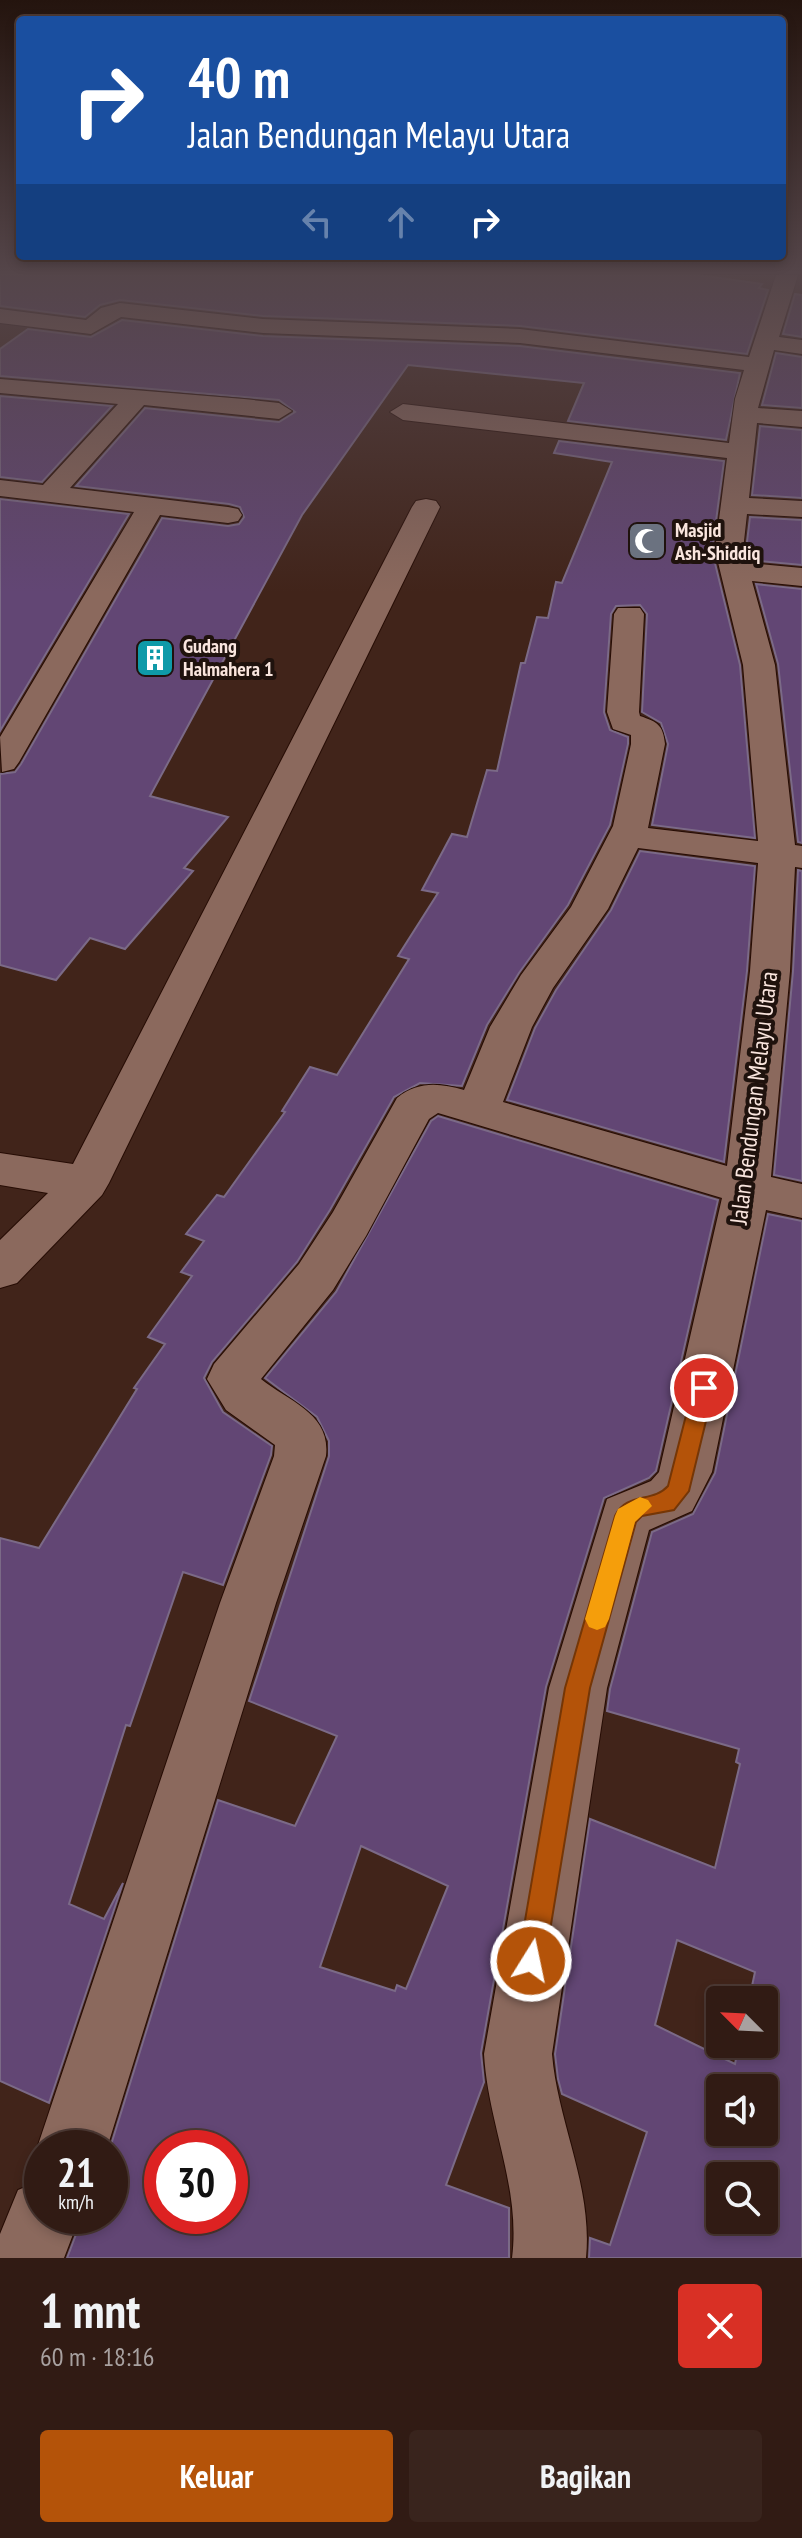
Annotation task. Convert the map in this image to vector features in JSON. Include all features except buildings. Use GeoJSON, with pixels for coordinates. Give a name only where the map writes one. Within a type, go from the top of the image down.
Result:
{"type":"FeatureCollection","features":[{"type":"Feature","properties":{"kind":"street","name":"Jalan Bendungan Melayu Utara"},"geometry":{"type":"LineString","coordinates":[[549,2258],[553,2227],[518,2080],[518,2054],[578,1688],[626,1516],[637,1507],[667,1503],[678,1491],[774,1195],[789,854],[759,665],[729,550],[746,414],[755,380]]}},
{"type":"Feature","properties":{"kind":"street"},"geometry":{"type":"LineString","coordinates":[[0,386],[135,400],[175,398],[279,411]]}},
{"type":"Feature","properties":{"kind":"street"},"geometry":{"type":"LineString","coordinates":[[50,494],[135,400]]}},
{"type":"Feature","properties":{"kind":"street"},"geometry":{"type":"LineString","coordinates":[[403,412],[736,480],[802,489]]}},
{"type":"Feature","properties":{"kind":"street"},"geometry":{"type":"LineString","coordinates":[[746,414],[802,419]]}},
{"type":"Feature","properties":{"kind":"street"},"geometry":{"type":"LineString","coordinates":[[736,480],[802,509]]}},
{"type":"Feature","properties":{"kind":"street"},"geometry":{"type":"LineString","coordinates":[[0,488],[228,515]]}},
{"type":"Feature","properties":{"kind":"street"},"geometry":{"type":"LineString","coordinates":[[2,762],[151,506]]}},
{"type":"Feature","properties":{"kind":"street"},"geometry":{"type":"LineString","coordinates":[[0,1270],[86,1183],[426,507]]}},
{"type":"Feature","properties":{"kind":"street"},"geometry":{"type":"LineString","coordinates":[[734,570],[802,577]]}},
{"type":"Feature","properties":{"kind":"street"},"geometry":{"type":"LineString","coordinates":[[478,1109],[511,1027],[535,984],[589,909],[626,836],[648,744],[647,730],[625,722],[623,712],[629,614]]}},
{"type":"Feature","properties":{"kind":"street"},"geometry":{"type":"LineString","coordinates":[[626,836],[789,854]]}},
{"type":"Feature","properties":{"kind":"street"},"geometry":{"type":"LineString","coordinates":[[79,2130],[243,1617],[300,1456],[302,1439],[296,1429],[246,1396],[232,1379],[297,1302],[333,1251],[412,1109],[422,1101],[438,1098],[774,1195]]}},
{"type":"Feature","properties":{"kind":"street"},"geometry":{"type":"LineString","coordinates":[[0,1169],[86,1183]]}},
{"type":"Feature","properties":{"kind":"street"},"geometry":{"type":"LineString","coordinates":[[27,2258],[37,2234]]}},
{"type":"Feature","properties":{"kind":"slow traffic"},"geometry":{"type":"LineString","coordinates":[[597,1619],[626,1516],[640,1506]]}},
{"type":"Feature","properties":{"kind":"place","name":"Masjid Ash-Shiddiq"},"geometry":{"type":"Point","coordinates":[647,541]}},
{"type":"Feature","properties":{"kind":"place","name":"Gudang Halmahera 1"},"geometry":{"type":"Point","coordinates":[155,658]}},
{"type":"Feature","properties":{"kind":"route"},"geometry":{"type":"LineString","coordinates":[[531,1961],[578,1688],[626,1516],[637,1507],[667,1503],[678,1491],[704,1388]]}}]}
